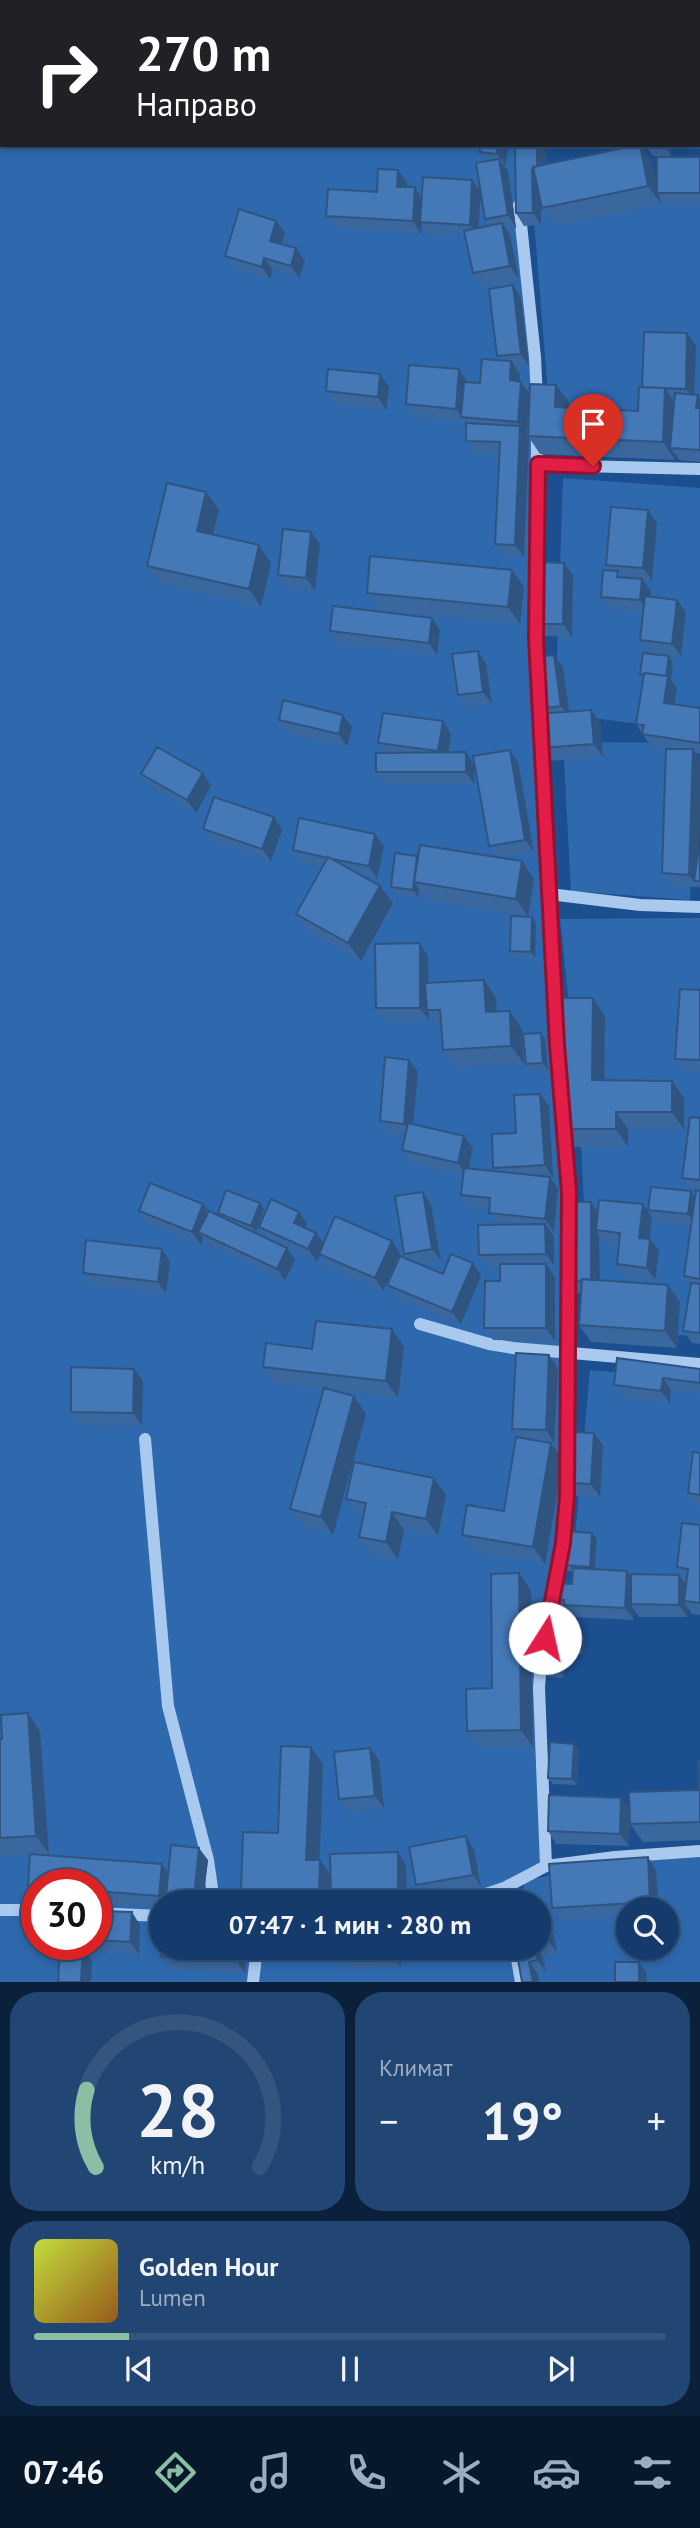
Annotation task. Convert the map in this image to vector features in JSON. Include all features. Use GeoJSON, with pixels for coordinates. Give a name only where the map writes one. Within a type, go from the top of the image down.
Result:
{"type":"FeatureCollection","features":[{"type":"Feature","properties":{"kind":"street"},"geometry":{"type":"LineString","coordinates":[[518,187],[535,357],[538,464],[536,638],[558,1058]]}},
{"type":"Feature","properties":{"kind":"street"},"geometry":{"type":"LineString","coordinates":[[538,464],[700,469]]}},
{"type":"Feature","properties":{"kind":"street"},"geometry":{"type":"LineString","coordinates":[[550,894],[640,905],[700,907]]}},
{"type":"Feature","properties":{"kind":"street"},"geometry":{"type":"LineString","coordinates":[[549,1614],[565,1529],[569,1192],[562,1112]]}},
{"type":"Feature","properties":{"kind":"street"},"geometry":{"type":"LineString","coordinates":[[420,1324],[489,1344],[545,1352],[700,1364]]}},
{"type":"Feature","properties":{"kind":"street"},"geometry":{"type":"LineString","coordinates":[[145,1439],[168,1706],[208,1860],[212,1890]]}},
{"type":"Feature","properties":{"kind":"street"},"geometry":{"type":"LineString","coordinates":[[545,1638],[539,1687],[546,1866]]}},
{"type":"Feature","properties":{"kind":"street"},"geometry":{"type":"LineString","coordinates":[[498,1890],[546,1866],[615,1857],[700,1851]]}},
{"type":"Feature","properties":{"kind":"street"},"geometry":{"type":"LineString","coordinates":[[0,1910],[21,1910]]}},
{"type":"Feature","properties":{"kind":"street"},"geometry":{"type":"LineString","coordinates":[[112,1914],[149,1915]]}},
{"type":"Feature","properties":{"kind":"street"},"geometry":{"type":"LineString","coordinates":[[253,1982],[256,1960]]}},
{"type":"Feature","properties":{"kind":"street"},"geometry":{"type":"LineString","coordinates":[[517,1960],[521,1982]]}},
{"type":"Feature","properties":{"kind":"shaded area"},"geometry":{"type":"Polygon","coordinates":[[[0,147],[518,147],[536,365],[531,513],[532,643],[547,910],[551,1053],[565,1186],[577,1360],[567,1516],[547,1604],[538,1666],[542,1873],[518,1878],[511,1890],[149,1890],[149,1960],[520,1960],[523,1982],[0,1982],[0,147]]]}},
{"type":"Feature","properties":{"kind":"shaded area"},"geometry":{"type":"Polygon","coordinates":[[[700,186],[700,449],[552,442],[533,208],[612,193],[700,186]]]}},
{"type":"Feature","properties":{"kind":"shaded area"},"geometry":{"type":"Polygon","coordinates":[[[563,478],[700,488],[700,732],[555,713],[563,478]]]}},
{"type":"Feature","properties":{"kind":"shaded area"},"geometry":{"type":"Polygon","coordinates":[[[563,742],[692,743],[690,900],[571,891],[563,742]]]}},
{"type":"Feature","properties":{"kind":"shaded area"},"geometry":{"type":"Polygon","coordinates":[[[700,918],[700,1336],[623,1333],[583,1324],[588,1278],[578,1089],[560,919],[700,918]]]}},
{"type":"Feature","properties":{"kind":"shaded area"},"geometry":{"type":"Polygon","coordinates":[[[590,1370],[700,1380],[700,1599],[569,1603],[590,1370]]]}},
{"type":"Feature","properties":{"kind":"shaded area"},"geometry":{"type":"Polygon","coordinates":[[[700,1857],[700,1982],[527,1982],[535,1960],[551,1960],[551,1890],[524,1890],[524,1881],[607,1863],[700,1857]]]}},
{"type":"Feature","properties":{"kind":"building"},"geometry":{"type":"Polygon","coordinates":[[[480,147],[498,147],[497,154],[480,152],[480,147]]]}},
{"type":"Feature","properties":{"kind":"building"},"geometry":{"type":"Polygon","coordinates":[[[515,147],[537,147],[537,166],[532,169],[533,213],[516,213],[515,147]]]}},
{"type":"Feature","properties":{"kind":"building"},"geometry":{"type":"Polygon","coordinates":[[[640,147],[648,186],[542,208],[533,167],[640,147]]]}},
{"type":"Feature","properties":{"kind":"building"},"geometry":{"type":"Polygon","coordinates":[[[657,157],[700,157],[700,193],[657,193],[657,157]]]}},
{"type":"Feature","properties":{"kind":"building"},"geometry":{"type":"Polygon","coordinates":[[[499,159],[508,215],[485,219],[476,163],[499,159]]]}},
{"type":"Feature","properties":{"kind":"building"},"geometry":{"type":"Polygon","coordinates":[[[378,169],[398,170],[397,187],[415,187],[413,221],[326,216],[328,189],[377,192],[378,169]]]}},
{"type":"Feature","properties":{"kind":"building"},"geometry":{"type":"Polygon","coordinates":[[[423,177],[472,180],[470,225],[420,222],[423,177]]]}},
{"type":"Feature","properties":{"kind":"building"},"geometry":{"type":"Polygon","coordinates":[[[239,209],[276,221],[270,241],[296,248],[291,266],[264,258],[262,267],[225,256],[239,209]]]}},
{"type":"Feature","properties":{"kind":"building"},"geometry":{"type":"Polygon","coordinates":[[[502,223],[510,266],[473,273],[464,231],[502,223]]]}},
{"type":"Feature","properties":{"kind":"building"},"geometry":{"type":"Polygon","coordinates":[[[513,285],[521,354],[497,356],[489,289],[513,285]]]}},
{"type":"Feature","properties":{"kind":"building"},"geometry":{"type":"Polygon","coordinates":[[[644,332],[687,333],[686,389],[642,387],[644,332]]]}},
{"type":"Feature","properties":{"kind":"building"},"geometry":{"type":"Polygon","coordinates":[[[482,359],[511,361],[510,380],[521,382],[518,422],[461,417],[464,382],[480,383],[482,359]]]}},
{"type":"Feature","properties":{"kind":"building"},"geometry":{"type":"Polygon","coordinates":[[[409,365],[459,369],[456,409],[406,404],[409,365]]]}},
{"type":"Feature","properties":{"kind":"building"},"geometry":{"type":"Polygon","coordinates":[[[328,369],[380,374],[378,397],[326,391],[328,369]]]}},
{"type":"Feature","properties":{"kind":"building"},"geometry":{"type":"Polygon","coordinates":[[[530,384],[556,385],[555,407],[638,411],[639,387],[665,388],[663,442],[528,436],[530,384]]]}},
{"type":"Feature","properties":{"kind":"building"},"geometry":{"type":"Polygon","coordinates":[[[675,393],[698,395],[696,408],[700,408],[700,450],[670,448],[675,393]]]}},
{"type":"Feature","properties":{"kind":"building"},"geometry":{"type":"Polygon","coordinates":[[[466,423],[520,426],[515,545],[495,544],[500,442],[466,441],[466,423]]]}},
{"type":"Feature","properties":{"kind":"building"},"geometry":{"type":"Polygon","coordinates":[[[167,483],[206,492],[197,531],[259,545],[249,589],[147,566],[167,483]]]}},
{"type":"Feature","properties":{"kind":"building"},"geometry":{"type":"Polygon","coordinates":[[[611,507],[648,510],[643,568],[606,565],[611,507]]]}},
{"type":"Feature","properties":{"kind":"building"},"geometry":{"type":"Polygon","coordinates":[[[283,529],[311,532],[306,578],[278,575],[283,529]]]}},
{"type":"Feature","properties":{"kind":"building"},"geometry":{"type":"Polygon","coordinates":[[[370,556],[512,570],[508,607],[367,593],[370,556]]]}},
{"type":"Feature","properties":{"kind":"building"},"geometry":{"type":"Polygon","coordinates":[[[535,562],[564,563],[563,624],[534,624],[535,562]]]}},
{"type":"Feature","properties":{"kind":"building"},"geometry":{"type":"Polygon","coordinates":[[[603,570],[618,571],[617,577],[642,579],[640,600],[601,597],[603,570]]]}},
{"type":"Feature","properties":{"kind":"building"},"geometry":{"type":"Polygon","coordinates":[[[645,596],[677,600],[672,644],[640,640],[645,596]]]}},
{"type":"Feature","properties":{"kind":"building"},"geometry":{"type":"Polygon","coordinates":[[[333,606],[432,618],[429,643],[330,631],[333,606]]]}},
{"type":"Feature","properties":{"kind":"building"},"geometry":{"type":"Polygon","coordinates":[[[478,651],[483,692],[458,695],[452,654],[478,651]]]}},
{"type":"Feature","properties":{"kind":"building"},"geometry":{"type":"Polygon","coordinates":[[[643,653],[669,656],[666,676],[640,674],[643,653]]]}},
{"type":"Feature","properties":{"kind":"building"},"geometry":{"type":"Polygon","coordinates":[[[554,655],[561,706],[539,709],[532,657],[554,655]]]}},
{"type":"Feature","properties":{"kind":"building"},"geometry":{"type":"Polygon","coordinates":[[[644,673],[668,676],[664,703],[700,708],[700,743],[642,734],[644,725],[636,724],[644,673]]]}},
{"type":"Feature","properties":{"kind":"building"},"geometry":{"type":"Polygon","coordinates":[[[283,700],[343,715],[339,734],[279,720],[283,700]]]}},
{"type":"Feature","properties":{"kind":"building"},"geometry":{"type":"Polygon","coordinates":[[[591,710],[594,744],[540,748],[537,714],[591,710]]]}},
{"type":"Feature","properties":{"kind":"building"},"geometry":{"type":"Polygon","coordinates":[[[383,713],[443,721],[438,751],[378,743],[383,713]]]}},
{"type":"Feature","properties":{"kind":"building"},"geometry":{"type":"Polygon","coordinates":[[[157,747],[203,773],[187,800],[141,774],[157,747]]]}},
{"type":"Feature","properties":{"kind":"building"},"geometry":{"type":"Polygon","coordinates":[[[666,749],[693,749],[689,875],[662,873],[666,749]]]}},
{"type":"Feature","properties":{"kind":"building"},"geometry":{"type":"Polygon","coordinates":[[[510,750],[525,840],[489,846],[473,756],[510,750]]]}},
{"type":"Feature","properties":{"kind":"building"},"geometry":{"type":"Polygon","coordinates":[[[466,752],[466,772],[376,772],[376,753],[466,752]]]}},
{"type":"Feature","properties":{"kind":"building"},"geometry":{"type":"Polygon","coordinates":[[[214,797],[274,817],[262,849],[203,829],[214,797]]]}},
{"type":"Feature","properties":{"kind":"building"},"geometry":{"type":"Polygon","coordinates":[[[299,818],[375,834],[369,866],[293,850],[299,818]]]}},
{"type":"Feature","properties":{"kind":"building"},"geometry":{"type":"Polygon","coordinates":[[[420,845],[522,861],[516,899],[414,882],[420,845]]]}},
{"type":"Feature","properties":{"kind":"building"},"geometry":{"type":"Polygon","coordinates":[[[395,853],[417,856],[413,890],[391,887],[395,853]]]}},
{"type":"Feature","properties":{"kind":"building"},"geometry":{"type":"Polygon","coordinates":[[[698,853],[700,881],[694,881],[698,853]]]}},
{"type":"Feature","properties":{"kind":"building"},"geometry":{"type":"Polygon","coordinates":[[[328,857],[380,886],[348,943],[296,914],[328,857]]]}},
{"type":"Feature","properties":{"kind":"building"},"geometry":{"type":"Polygon","coordinates":[[[511,916],[532,917],[531,952],[510,951],[511,916]]]}},
{"type":"Feature","properties":{"kind":"building"},"geometry":{"type":"Polygon","coordinates":[[[420,943],[420,1008],[376,1008],[375,944],[420,943]]]}},
{"type":"Feature","properties":{"kind":"building"},"geometry":{"type":"Polygon","coordinates":[[[484,980],[486,1012],[510,1011],[511,1046],[443,1050],[440,1010],[427,1010],[425,983],[484,980]]]}},
{"type":"Feature","properties":{"kind":"building"},"geometry":{"type":"Polygon","coordinates":[[[680,989],[700,990],[700,1060],[675,1059],[680,989]]]}},
{"type":"Feature","properties":{"kind":"building"},"geometry":{"type":"Polygon","coordinates":[[[557,998],[593,998],[592,1080],[672,1081],[672,1112],[616,1112],[616,1129],[556,1129],[557,998]]]}},
{"type":"Feature","properties":{"kind":"building"},"geometry":{"type":"Polygon","coordinates":[[[541,1033],[543,1063],[526,1064],[523,1034],[541,1033]]]}},
{"type":"Feature","properties":{"kind":"building"},"geometry":{"type":"Polygon","coordinates":[[[385,1057],[409,1060],[404,1124],[380,1121],[385,1057]]]}},
{"type":"Feature","properties":{"kind":"building"},"geometry":{"type":"Polygon","coordinates":[[[540,1094],[545,1165],[493,1168],[492,1134],[516,1133],[514,1095],[540,1094]]]}},
{"type":"Feature","properties":{"kind":"building"},"geometry":{"type":"Polygon","coordinates":[[[690,1117],[700,1118],[700,1180],[682,1178],[690,1117]]]}},
{"type":"Feature","properties":{"kind":"building"},"geometry":{"type":"Polygon","coordinates":[[[408,1123],[464,1136],[458,1163],[402,1150],[408,1123]]]}},
{"type":"Feature","properties":{"kind":"building"},"geometry":{"type":"Polygon","coordinates":[[[464,1168],[550,1177],[545,1219],[489,1213],[490,1198],[461,1195],[464,1168]]]}},
{"type":"Feature","properties":{"kind":"building"},"geometry":{"type":"Polygon","coordinates":[[[150,1183],[203,1204],[192,1232],[139,1211],[150,1183]]]}},
{"type":"Feature","properties":{"kind":"building"},"geometry":{"type":"Polygon","coordinates":[[[651,1187],[691,1191],[688,1214],[648,1210],[651,1187]]]}},
{"type":"Feature","properties":{"kind":"building"},"geometry":{"type":"Polygon","coordinates":[[[226,1190],[260,1203],[251,1226],[218,1213],[226,1190]]]}},
{"type":"Feature","properties":{"kind":"building"},"geometry":{"type":"Polygon","coordinates":[[[696,1190],[700,1191],[700,1279],[684,1276],[696,1190]]]}},
{"type":"Feature","properties":{"kind":"building"},"geometry":{"type":"Polygon","coordinates":[[[423,1192],[432,1249],[404,1254],[395,1196],[423,1192]]]}},
{"type":"Feature","properties":{"kind":"building"},"geometry":{"type":"Polygon","coordinates":[[[271,1199],[299,1212],[294,1223],[316,1233],[308,1249],[259,1227],[271,1199]]]}},
{"type":"Feature","properties":{"kind":"building"},"geometry":{"type":"Polygon","coordinates":[[[599,1200],[643,1204],[639,1238],[650,1239],[647,1268],[617,1264],[620,1233],[596,1230],[599,1200]]]}},
{"type":"Feature","properties":{"kind":"building"},"geometry":{"type":"Polygon","coordinates":[[[569,1202],[591,1202],[591,1280],[569,1281],[569,1202]]]}},
{"type":"Feature","properties":{"kind":"building"},"geometry":{"type":"Polygon","coordinates":[[[209,1211],[287,1248],[277,1269],[198,1232],[209,1211]]]}},
{"type":"Feature","properties":{"kind":"building"},"geometry":{"type":"Polygon","coordinates":[[[335,1216],[392,1241],[375,1278],[319,1254],[335,1216]]]}},
{"type":"Feature","properties":{"kind":"building"},"geometry":{"type":"Polygon","coordinates":[[[545,1224],[546,1254],[479,1255],[478,1225],[545,1224]]]}},
{"type":"Feature","properties":{"kind":"building"},"geometry":{"type":"Polygon","coordinates":[[[86,1240],[162,1249],[158,1282],[83,1273],[86,1240]]]}},
{"type":"Feature","properties":{"kind":"building"},"geometry":{"type":"Polygon","coordinates":[[[451,1254],[473,1263],[452,1312],[387,1285],[400,1256],[443,1274],[451,1254]]]}},
{"type":"Feature","properties":{"kind":"building"},"geometry":{"type":"Polygon","coordinates":[[[500,1264],[546,1264],[546,1328],[484,1328],[485,1281],[500,1281],[500,1264]]]}},
{"type":"Feature","properties":{"kind":"building"},"geometry":{"type":"Polygon","coordinates":[[[582,1279],[668,1285],[665,1331],[579,1325],[582,1279]]]}},
{"type":"Feature","properties":{"kind":"building"},"geometry":{"type":"Polygon","coordinates":[[[691,1283],[700,1284],[700,1333],[683,1331],[691,1283]]]}},
{"type":"Feature","properties":{"kind":"building"},"geometry":{"type":"Polygon","coordinates":[[[316,1321],[392,1329],[386,1381],[263,1367],[266,1343],[312,1349],[316,1321]]]}},
{"type":"Feature","properties":{"kind":"building"},"geometry":{"type":"Polygon","coordinates":[[[516,1353],[549,1355],[546,1430],[512,1429],[516,1353]]]}},
{"type":"Feature","properties":{"kind":"building"},"geometry":{"type":"Polygon","coordinates":[[[617,1358],[700,1369],[700,1383],[663,1378],[661,1391],[614,1385],[617,1358]]]}},
{"type":"Feature","properties":{"kind":"building"},"geometry":{"type":"Polygon","coordinates":[[[71,1367],[134,1369],[133,1413],[71,1412],[71,1367]]]}},
{"type":"Feature","properties":{"kind":"building"},"geometry":{"type":"Polygon","coordinates":[[[324,1388],[354,1396],[321,1517],[290,1509],[324,1388]]]}},
{"type":"Feature","properties":{"kind":"building"},"geometry":{"type":"Polygon","coordinates":[[[571,1432],[594,1433],[591,1484],[568,1483],[571,1432]]]}},
{"type":"Feature","properties":{"kind":"building"},"geometry":{"type":"Polygon","coordinates":[[[516,1437],[551,1443],[533,1547],[462,1535],[467,1505],[504,1511],[516,1437]]]}},
{"type":"Feature","properties":{"kind":"building"},"geometry":{"type":"Polygon","coordinates":[[[693,1452],[700,1453],[700,1495],[688,1493],[693,1452]]]}},
{"type":"Feature","properties":{"kind":"building"},"geometry":{"type":"Polygon","coordinates":[[[354,1462],[434,1478],[426,1519],[392,1512],[386,1542],[359,1537],[366,1503],[346,1499],[354,1462]]]}},
{"type":"Feature","properties":{"kind":"building"},"geometry":{"type":"Polygon","coordinates":[[[682,1523],[700,1525],[700,1603],[684,1601],[688,1569],[677,1567],[682,1523]]]}},
{"type":"Feature","properties":{"kind":"building"},"geometry":{"type":"Polygon","coordinates":[[[566,1531],[592,1533],[590,1567],[563,1565],[566,1531]]]}},
{"type":"Feature","properties":{"kind":"building"},"geometry":{"type":"Polygon","coordinates":[[[573,1568],[627,1571],[625,1608],[564,1605],[564,1600],[547,1599],[548,1583],[572,1584],[573,1568]]]}},
{"type":"Feature","properties":{"kind":"building"},"geometry":{"type":"Polygon","coordinates":[[[519,1573],[521,1730],[467,1731],[466,1689],[492,1688],[491,1574],[519,1573]]]}},
{"type":"Feature","properties":{"kind":"building"},"geometry":{"type":"Polygon","coordinates":[[[631,1574],[679,1575],[679,1605],[631,1604],[631,1574]]]}},
{"type":"Feature","properties":{"kind":"building"},"geometry":{"type":"Polygon","coordinates":[[[543,1604],[559,1605],[558,1624],[576,1626],[574,1641],[558,1640],[556,1665],[538,1665],[543,1604]]]}},
{"type":"Feature","properties":{"kind":"building"},"geometry":{"type":"Polygon","coordinates":[[[28,1713],[36,1836],[0,1838],[1,1715],[28,1713]]]}},
{"type":"Feature","properties":{"kind":"building"},"geometry":{"type":"Polygon","coordinates":[[[550,1742],[574,1744],[572,1779],[548,1778],[550,1742]]]}},
{"type":"Feature","properties":{"kind":"building"},"geometry":{"type":"Polygon","coordinates":[[[281,1746],[311,1747],[306,1860],[320,1860],[319,1890],[241,1890],[243,1832],[278,1833],[281,1746]]]}},
{"type":"Feature","properties":{"kind":"building"},"geometry":{"type":"Polygon","coordinates":[[[370,1748],[375,1796],[339,1799],[334,1752],[370,1748]]]}},
{"type":"Feature","properties":{"kind":"building"},"geometry":{"type":"Polygon","coordinates":[[[700,1761],[700,1822],[630,1824],[629,1792],[699,1790],[700,1761]]]}},
{"type":"Feature","properties":{"kind":"building"},"geometry":{"type":"Polygon","coordinates":[[[549,1795],[621,1798],[620,1834],[548,1831],[549,1795]]]}},
{"type":"Feature","properties":{"kind":"building"},"geometry":{"type":"Polygon","coordinates":[[[466,1836],[473,1875],[416,1885],[409,1847],[466,1836]]]}},
{"type":"Feature","properties":{"kind":"building"},"geometry":{"type":"Polygon","coordinates":[[[171,1845],[199,1848],[195,1890],[166,1890],[171,1845]]]}},
{"type":"Feature","properties":{"kind":"building"},"geometry":{"type":"Polygon","coordinates":[[[398,1852],[398,1890],[331,1890],[330,1854],[398,1852]]]}},
{"type":"Feature","properties":{"kind":"building"},"geometry":{"type":"Polygon","coordinates":[[[30,1854],[162,1864],[160,1890],[149,1890],[149,1895],[112,1892],[112,1869],[29,1869],[30,1854]]]}},
{"type":"Feature","properties":{"kind":"building"},"geometry":{"type":"Polygon","coordinates":[[[648,1857],[650,1897],[616,1897],[616,1904],[552,1908],[549,1864],[648,1857]]]}},
{"type":"Feature","properties":{"kind":"building"},"geometry":{"type":"Polygon","coordinates":[[[112,1911],[132,1912],[130,1942],[112,1941],[112,1911]]]}},
{"type":"Feature","properties":{"kind":"building"},"geometry":{"type":"Polygon","coordinates":[[[59,1960],[82,1960],[81,1982],[58,1982],[59,1960]]]}},
{"type":"Feature","properties":{"kind":"building"},"geometry":{"type":"Polygon","coordinates":[[[518,1960],[537,1960],[529,1962],[533,1982],[522,1982],[518,1960]]]}},
{"type":"Feature","properties":{"kind":"building"},"geometry":{"type":"Polygon","coordinates":[[[615,1962],[639,1962],[639,1982],[615,1982],[615,1962]]]}},
{"type":"Feature","properties":{"kind":"route"},"geometry":{"type":"LineString","coordinates":[[545,1638],[563,1543],[567,1496],[569,1192],[557,1045],[536,638],[538,464],[593,466]]}}]}
